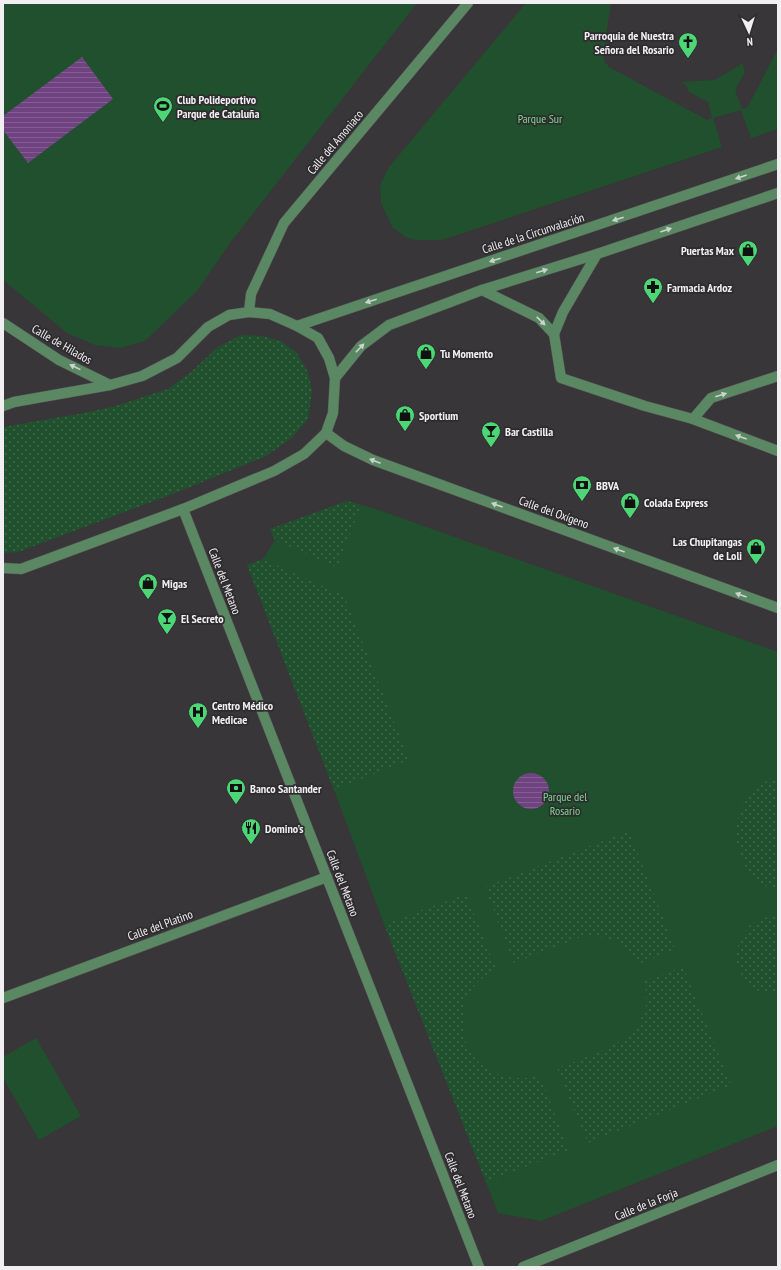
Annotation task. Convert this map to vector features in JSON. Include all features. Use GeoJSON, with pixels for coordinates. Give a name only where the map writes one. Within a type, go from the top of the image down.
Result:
{"type":"FeatureCollection","features":[{"type":"Feature","properties":{"kind":"street","name":"Calle del Amoniaco"},"geometry":{"type":"LineString","coordinates":[[249,312],[251,294],[284,223],[468,3]]}},
{"type":"Feature","properties":{"kind":"street","name":"Calle de la Circunvalación"},"geometry":{"type":"LineString","coordinates":[[297,326],[778,164]]}},
{"type":"Feature","properties":{"kind":"street"},"geometry":{"type":"LineString","coordinates":[[335,378],[361,346],[389,325],[482,290],[597,254],[778,193]]}},
{"type":"Feature","properties":{"kind":"street"},"geometry":{"type":"LineString","coordinates":[[597,254],[564,312],[554,334],[561,378],[692,419],[778,451]]}},
{"type":"Feature","properties":{"kind":"street"},"geometry":{"type":"LineString","coordinates":[[482,290],[539,318],[554,334]]}},
{"type":"Feature","properties":{"kind":"street"},"geometry":{"type":"LineString","coordinates":[[3,406],[14,402],[110,385],[142,376],[177,358],[208,327],[229,315],[249,312],[270,314],[297,326],[318,338],[330,358],[335,378],[333,413],[326,433],[304,454],[274,471],[183,509],[21,569],[3,568]]}},
{"type":"Feature","properties":{"kind":"street","name":"Calle de Hilados"},"geometry":{"type":"LineString","coordinates":[[3,324],[59,360],[110,385]]}},
{"type":"Feature","properties":{"kind":"street"},"geometry":{"type":"LineString","coordinates":[[692,419],[711,398],[778,376]]}},
{"type":"Feature","properties":{"kind":"street","name":"Calle del Oxígeno"},"geometry":{"type":"LineString","coordinates":[[326,433],[344,446],[373,460],[778,608]]}},
{"type":"Feature","properties":{"kind":"street","name":"Calle del Metano"},"geometry":{"type":"LineString","coordinates":[[183,509],[478,1267]]}},
{"type":"Feature","properties":{"kind":"street","name":"Calle del Platino"},"geometry":{"type":"LineString","coordinates":[[3,998],[327,877]]}},
{"type":"Feature","properties":{"kind":"street","name":"Calle de la Forja"},"geometry":{"type":"LineString","coordinates":[[523,1267],[778,1165]]}},
{"type":"Feature","properties":{"kind":"green space","name":"Club Polideportivo Parque de Cataluña"},"geometry":{"type":"Polygon","coordinates":[[[3,3],[417,3],[230,243],[197,291],[145,341],[120,348],[95,345],[67,333],[3,280],[3,3]]]}},
{"type":"Feature","properties":{"kind":"green space","name":"Parque Sur"},"geometry":{"type":"Polygon","coordinates":[[[526,3],[611,3],[603,56],[609,67],[707,120],[712,118],[708,102],[689,92],[686,85],[681,82],[715,80],[743,63],[745,72],[735,90],[742,109],[747,108],[778,49],[778,129],[751,138],[741,110],[713,118],[722,147],[442,240],[415,240],[406,237],[393,228],[381,203],[380,185],[389,167],[526,3]]]}},
{"type":"Feature","properties":{"kind":"green space"},"geometry":{"type":"Polygon","coordinates":[[[241,335],[262,336],[281,341],[297,353],[308,372],[312,391],[308,419],[292,438],[266,456],[175,493],[18,552],[3,553],[3,427],[116,406],[168,389],[190,373],[218,347],[241,335]]]}},
{"type":"Feature","properties":{"kind":"green space","name":"Parque del Rosario"},"geometry":{"type":"Polygon","coordinates":[[[347,501],[373,508],[778,652],[778,1126],[541,1221],[498,1213],[384,924],[247,565],[263,559],[275,540],[270,529],[347,501]]]}},
{"type":"Feature","properties":{"kind":"green space"},"geometry":{"type":"Polygon","coordinates":[[[347,501],[361,505],[337,567],[275,540],[270,529],[347,501]]]}},
{"type":"Feature","properties":{"kind":"green space"},"geometry":{"type":"Polygon","coordinates":[[[263,559],[344,596],[409,760],[334,790],[247,565],[263,559]]]}},
{"type":"Feature","properties":{"kind":"green space"},"geometry":{"type":"Polygon","coordinates":[[[778,774],[778,893],[756,880],[743,863],[735,836],[740,810],[755,788],[778,774]]]}},
{"type":"Feature","properties":{"kind":"green space"},"geometry":{"type":"Polygon","coordinates":[[[629,831],[675,949],[639,964],[630,952],[616,941],[600,937],[583,936],[514,963],[485,887],[629,831]]]}},
{"type":"Feature","properties":{"kind":"green space"},"geometry":{"type":"Polygon","coordinates":[[[466,894],[496,969],[476,983],[465,1001],[463,1022],[467,1046],[480,1064],[490,1071],[500,1075],[512,1078],[525,1078],[540,1075],[568,1150],[486,1182],[384,924],[466,894]]]}},
{"type":"Feature","properties":{"kind":"green space"},"geometry":{"type":"Polygon","coordinates":[[[770,916],[778,918],[778,994],[760,992],[744,980],[736,961],[739,941],[751,924],[770,916]]]}},
{"type":"Feature","properties":{"kind":"green space"},"geometry":{"type":"Polygon","coordinates":[[[683,967],[731,1085],[588,1143],[557,1068],[609,1048],[631,1032],[640,1021],[646,1006],[647,999],[644,981],[683,967]]]}},
{"type":"Feature","properties":{"kind":"green space"},"geometry":{"type":"Polygon","coordinates":[[[36,1038],[81,1116],[39,1140],[3,1078],[3,1057],[36,1038]]]}},
{"type":"Feature","properties":{"kind":"shaded area"},"geometry":{"type":"Polygon","coordinates":[[[82,57],[113,99],[28,163],[3,130],[3,116],[82,57]]]}},
{"type":"Feature","properties":{"kind":"shaded area"},"geometry":{"type":"Polygon","coordinates":[[[535,773],[544,778],[548,784],[548,798],[544,804],[535,809],[527,809],[518,804],[514,798],[513,787],[518,778],[524,774],[535,773]]]}},
{"type":"Feature","properties":{"kind":"place","name":"Parroquia de Nuestra Señora del Rosario"},"geometry":{"type":"Point","coordinates":[688,59]}},
{"type":"Feature","properties":{"kind":"place","name":"Club Polideportivo Parque de Cataluña"},"geometry":{"type":"Point","coordinates":[163,123]}},
{"type":"Feature","properties":{"kind":"place","name":"Puertas Max"},"geometry":{"type":"Point","coordinates":[748,267]}},
{"type":"Feature","properties":{"kind":"place","name":"Farmacia Ardoz"},"geometry":{"type":"Point","coordinates":[653,304]}},
{"type":"Feature","properties":{"kind":"place","name":"Tu Momento"},"geometry":{"type":"Point","coordinates":[426,370]}},
{"type":"Feature","properties":{"kind":"place","name":"Sportium"},"geometry":{"type":"Point","coordinates":[405,432]}},
{"type":"Feature","properties":{"kind":"place","name":"Bar Castilla"},"geometry":{"type":"Point","coordinates":[491,448]}},
{"type":"Feature","properties":{"kind":"place","name":"BBVA"},"geometry":{"type":"Point","coordinates":[582,502]}},
{"type":"Feature","properties":{"kind":"place","name":"Colada Express"},"geometry":{"type":"Point","coordinates":[630,519]}},
{"type":"Feature","properties":{"kind":"place","name":"Las Chupitangas de Loli"},"geometry":{"type":"Point","coordinates":[756,565]}},
{"type":"Feature","properties":{"kind":"place","name":"Migas"},"geometry":{"type":"Point","coordinates":[148,600]}},
{"type":"Feature","properties":{"kind":"place","name":"El Secreto"},"geometry":{"type":"Point","coordinates":[167,635]}},
{"type":"Feature","properties":{"kind":"place","name":"Centro Médico Medicae"},"geometry":{"type":"Point","coordinates":[198,729]}},
{"type":"Feature","properties":{"kind":"place","name":"Banco Santander"},"geometry":{"type":"Point","coordinates":[236,805]}},
{"type":"Feature","properties":{"kind":"place","name":"Domino's"},"geometry":{"type":"Point","coordinates":[251,845]}}]}
